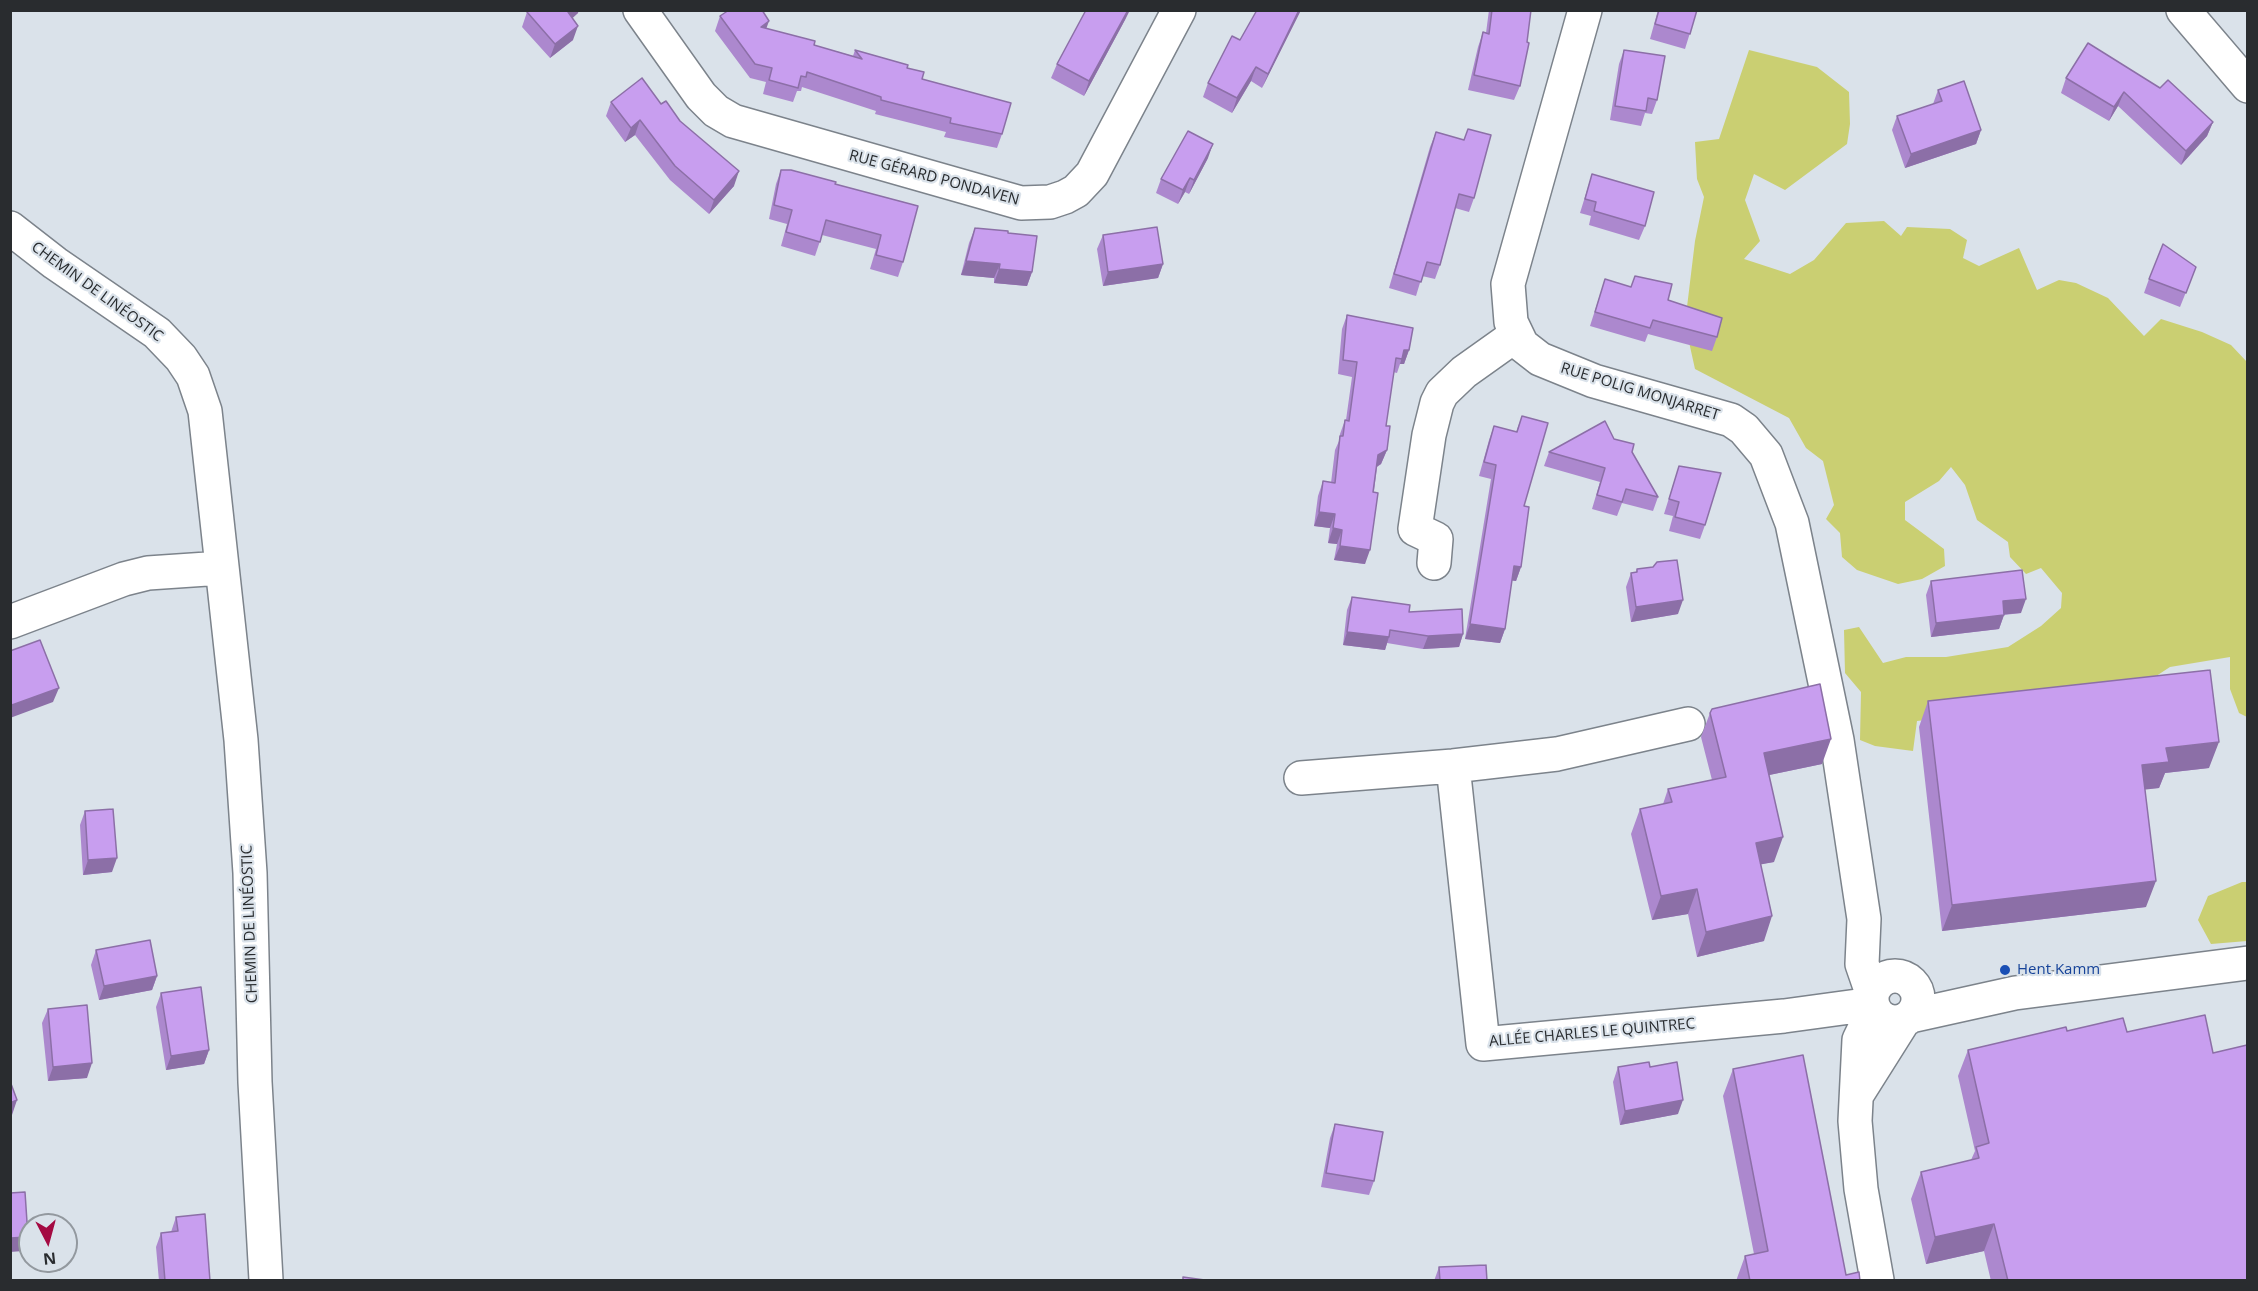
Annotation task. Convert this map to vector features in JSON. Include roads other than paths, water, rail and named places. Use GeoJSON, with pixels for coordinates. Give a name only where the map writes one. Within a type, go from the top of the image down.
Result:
{"type":"FeatureCollection","features":[{"type":"Feature","properties":{"kind":"street","name":"RUE GÉRARD PONDAVEN"},"geometry":{"type":"LineString","coordinates":[[646,13],[701,96],[716,111],[733,121],[1003,200],[1036,203],[1065,197],[1076,191],[1092,174],[1179,10]]}},
{"type":"Feature","properties":{"kind":"street"},"geometry":{"type":"LineString","coordinates":[[1434,562],[1436,539],[1415,529],[1429,435],[1437,403],[1442,393],[1464,372],[1516,335],[1509,311],[1508,284],[1585,10]]}},
{"type":"Feature","properties":{"kind":"street"},"geometry":{"type":"LineString","coordinates":[[2183,10],[2247,86]]}},
{"type":"Feature","properties":{"kind":"street","name":"CHEMIN DE LINÉOSTIC"},"geometry":{"type":"LineString","coordinates":[[10,228],[55,263],[157,333],[181,358],[200,391],[207,420],[241,740],[248,851],[255,1082],[266,1281]]}},
{"type":"Feature","properties":{"kind":"street","name":"RUE POLIG MONJARRET"},"geometry":{"type":"LineString","coordinates":[[1516,335],[1529,352],[1567,372],[1731,420],[1744,429],[1766,455],[1786,503],[1798,548],[1838,740],[1864,919],[1862,964],[1873,1002]]}},
{"type":"Feature","properties":{"kind":"street"},"geometry":{"type":"LineString","coordinates":[[10,622],[124,579],[148,573],[222,568]]}},
{"type":"Feature","properties":{"kind":"street"},"geometry":{"type":"LineString","coordinates":[[1300,778],[1453,766],[1557,754],[1688,724]]}},
{"type":"Feature","properties":{"kind":"street","name":"ALLÉE CHARLES LE QUINTREC"},"geometry":{"type":"LineString","coordinates":[[1453,766],[1483,1044],[1784,1016],[1873,1002]]}},
{"type":"Feature","properties":{"kind":"street","name":"RUE POLIG MONJARRET"},"geometry":{"type":"LineString","coordinates":[[1864,919],[1907,979]]}},
{"type":"Feature","properties":{"kind":"street"},"geometry":{"type":"LineString","coordinates":[[1873,1002],[1886,1021],[2015,993],[2247,963]]}},
{"type":"Feature","properties":{"kind":"street"},"geometry":{"type":"LineString","coordinates":[[1877,1281],[1856,1148],[1858,1093],[1856,1063],[1859,1040],[1883,979],[1897,975],[1907,979],[2015,993]]}},
{"type":"Feature","properties":{"kind":"street"},"geometry":{"type":"LineString","coordinates":[[1858,1093],[1918,1000],[1907,979]]}},
{"type":"Feature","properties":{"kind":"place","name":"Hent Kamm"},"geometry":{"type":"Point","coordinates":[2005,970]}}]}
